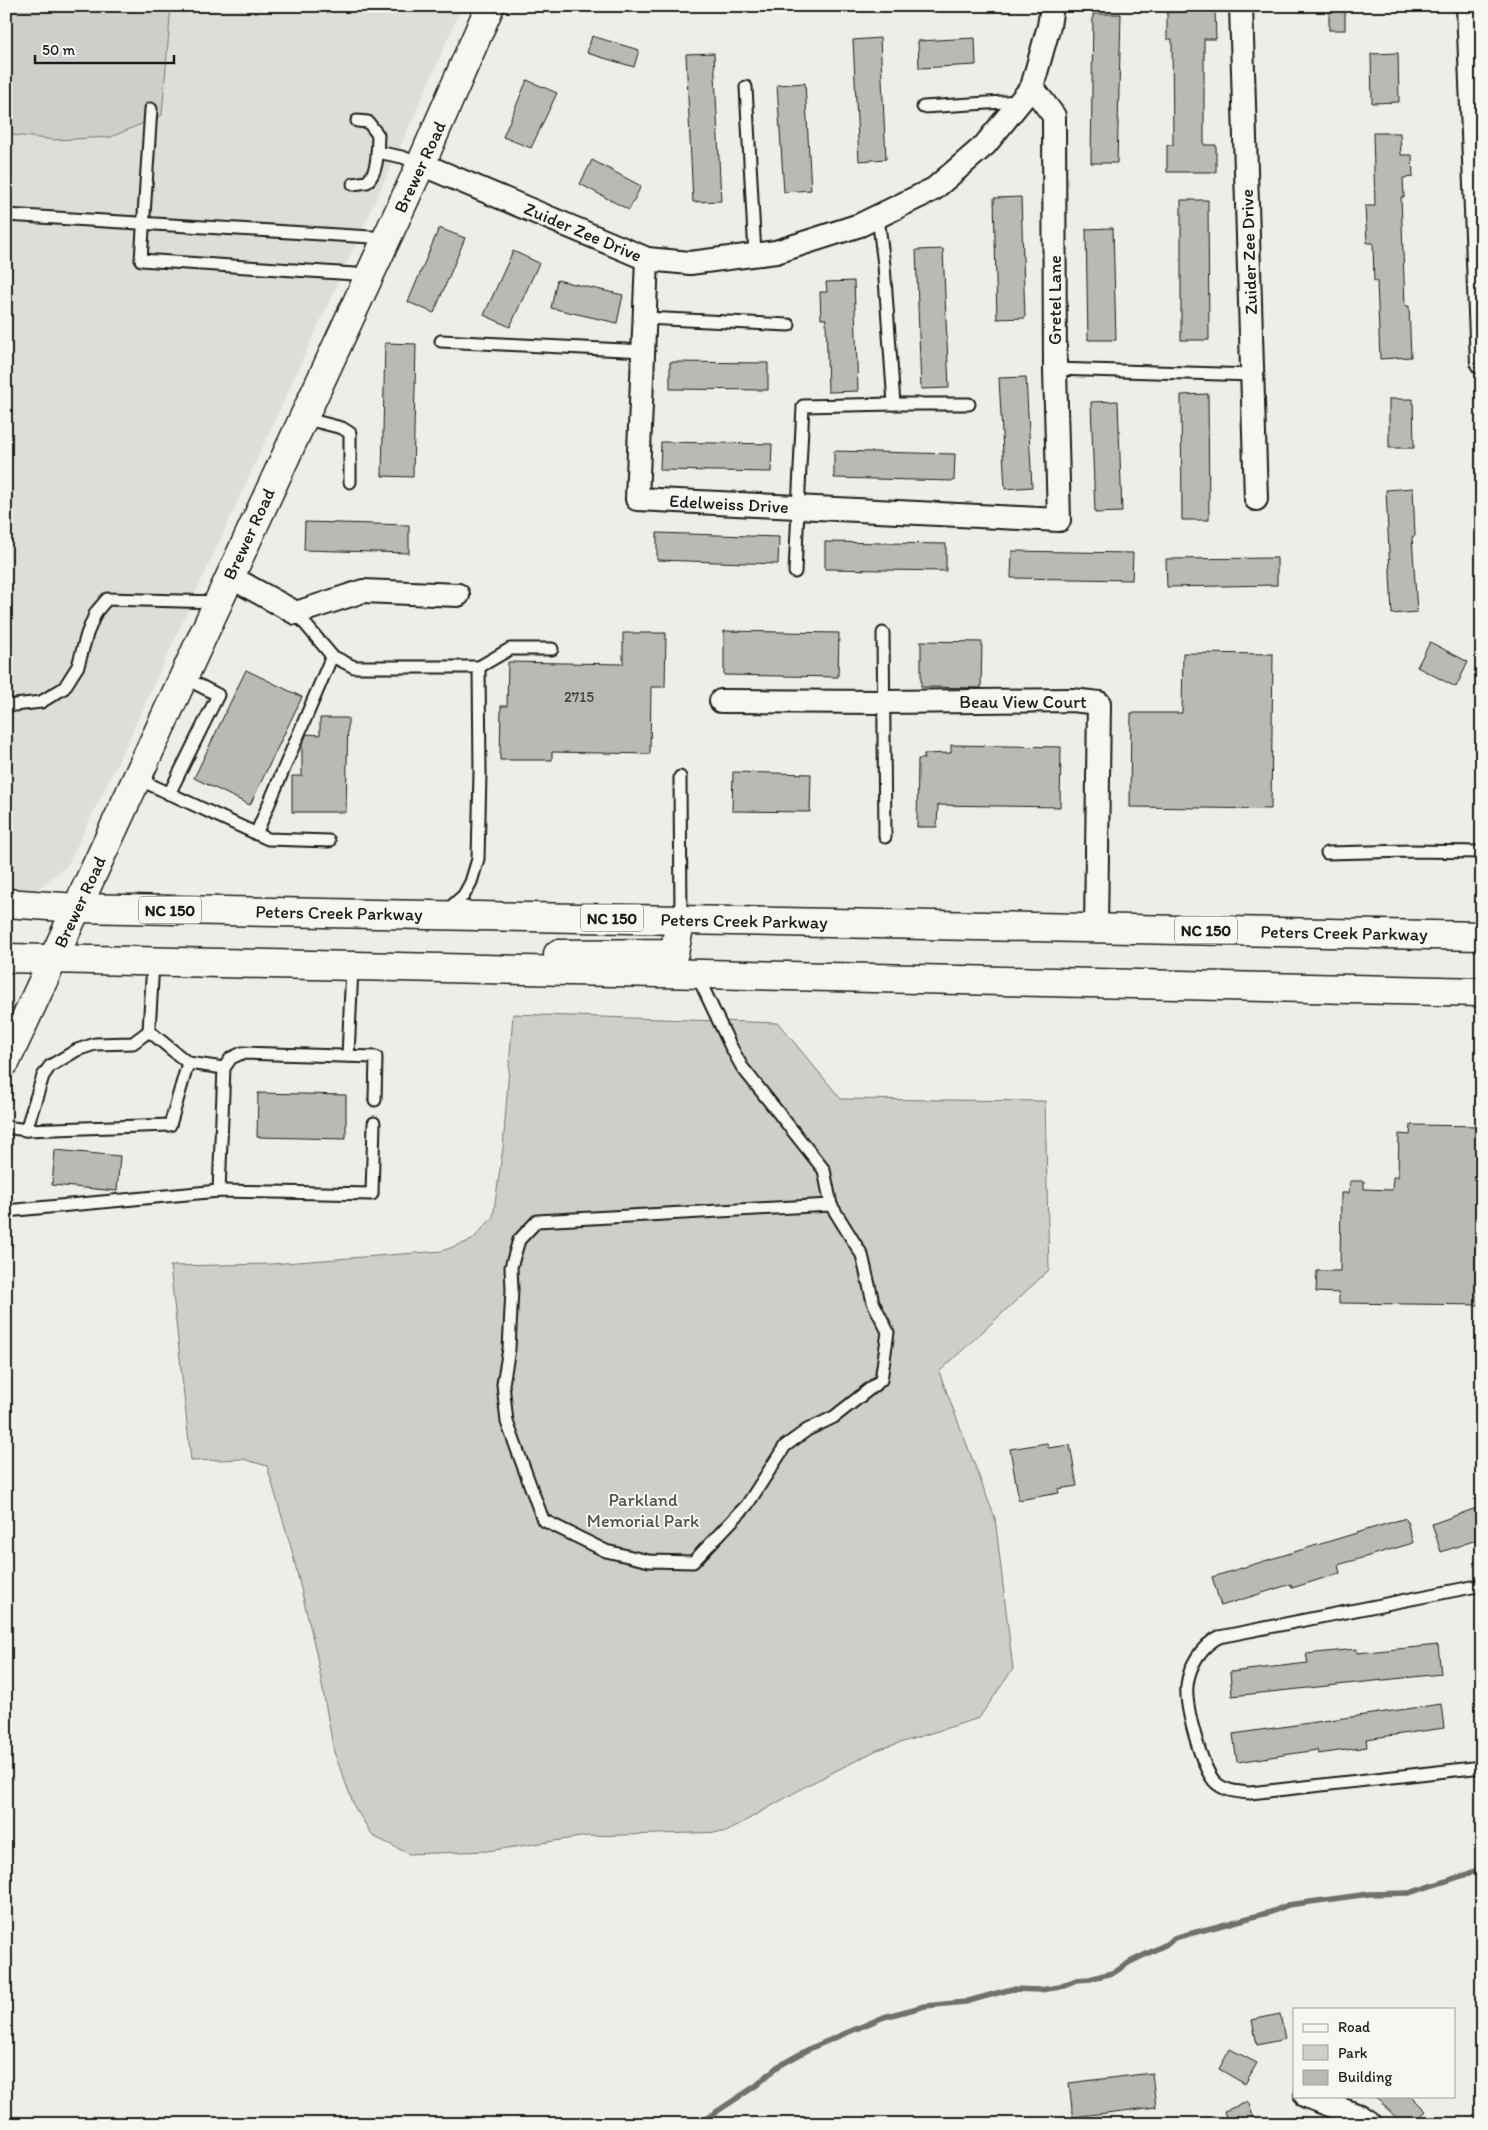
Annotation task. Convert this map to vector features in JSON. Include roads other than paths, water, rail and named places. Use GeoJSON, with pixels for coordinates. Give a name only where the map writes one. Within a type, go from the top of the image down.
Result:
{"type":"FeatureCollection","features":[{"type":"Feature","properties":{"kind":"main road","name":"Brewer Road"},"geometry":{"type":"LineString","coordinates":[[6,1061],[421,164],[490,6]]}},
{"type":"Feature","properties":{"kind":"main road","name":"Peters Creek Parkway"},"geometry":{"type":"LineString","coordinates":[[6,903],[77,908],[1482,936]]}},
{"type":"Feature","properties":{"kind":"main road"},"geometry":{"type":"LineString","coordinates":[[358,967],[568,953],[674,953],[681,919]]}},
{"type":"Feature","properties":{"kind":"main road"},"geometry":{"type":"LineString","coordinates":[[6,958],[152,963],[1482,992]]}},
{"type":"Feature","properties":{"kind":"street","name":"Zuider Zee Drive"},"geometry":{"type":"LineString","coordinates":[[421,164],[647,259],[690,263],[776,252],[860,225],[934,190],[985,145],[1027,94],[1049,26],[1052,6]]}},
{"type":"Feature","properties":{"kind":"street","name":"Zuider Zee Drive"},"geometry":{"type":"LineString","coordinates":[[1241,6],[1256,499]]}},
{"type":"Feature","properties":{"kind":"street"},"geometry":{"type":"LineString","coordinates":[[1468,6],[1482,363]]}},
{"type":"Feature","properties":{"kind":"street","name":"Gretel Lane"},"geometry":{"type":"LineString","coordinates":[[1027,94],[1054,116],[1055,369],[1059,520]]}},
{"type":"Feature","properties":{"kind":"street","name":"Edelweiss Drive"},"geometry":{"type":"LineString","coordinates":[[647,259],[637,499],[1059,520]]}},
{"type":"Feature","properties":{"kind":"street"},"geometry":{"type":"LineString","coordinates":[[229,576],[296,613],[363,590],[458,595]]}},
{"type":"Feature","properties":{"kind":"street","name":"Beau View Court"},"geometry":{"type":"LineString","coordinates":[[721,701],[1072,700],[1099,703],[1096,928]]}},
{"type":"Feature","properties":{"kind":"street"},"geometry":{"type":"LineString","coordinates":[[1311,2098],[1360,2116],[1371,2124]]}},
{"type":"Feature","properties":{"kind":"lane"},"geometry":{"type":"LineString","coordinates":[[746,87],[755,255]]}},
{"type":"Feature","properties":{"kind":"lane"},"geometry":{"type":"LineString","coordinates":[[923,107],[1027,94]]}},
{"type":"Feature","properties":{"kind":"lane"},"geometry":{"type":"LineString","coordinates":[[150,108],[141,260],[370,274]]}},
{"type":"Feature","properties":{"kind":"lane"},"geometry":{"type":"LineString","coordinates":[[353,184],[367,182],[372,178],[376,170],[378,135],[368,122],[357,121]]}},
{"type":"Feature","properties":{"kind":"lane"},"geometry":{"type":"LineString","coordinates":[[377,152],[402,157],[421,164]]}},
{"type":"Feature","properties":{"kind":"lane"},"geometry":{"type":"LineString","coordinates":[[6,215],[386,238]]}},
{"type":"Feature","properties":{"kind":"lane"},"geometry":{"type":"LineString","coordinates":[[878,217],[884,265],[894,404]]}},
{"type":"Feature","properties":{"kind":"lane"},"geometry":{"type":"LineString","coordinates":[[645,318],[789,325]]}},
{"type":"Feature","properties":{"kind":"lane"},"geometry":{"type":"LineString","coordinates":[[441,341],[644,351]]}},
{"type":"Feature","properties":{"kind":"lane"},"geometry":{"type":"LineString","coordinates":[[1055,369],[1253,375]]}},
{"type":"Feature","properties":{"kind":"lane"},"geometry":{"type":"LineString","coordinates":[[795,572],[803,406],[969,404]]}},
{"type":"Feature","properties":{"kind":"lane"},"geometry":{"type":"LineString","coordinates":[[303,418],[342,428],[350,433],[350,482]]}},
{"type":"Feature","properties":{"kind":"lane"},"geometry":{"type":"LineString","coordinates":[[6,706],[41,702],[64,688],[78,666],[87,634],[96,612],[107,600],[218,602]]}},
{"type":"Feature","properties":{"kind":"lane"},"geometry":{"type":"LineString","coordinates":[[296,613],[332,656],[354,667],[480,667],[510,649],[552,649]]}},
{"type":"Feature","properties":{"kind":"lane"},"geometry":{"type":"LineString","coordinates":[[883,633],[882,702],[885,837]]}},
{"type":"Feature","properties":{"kind":"lane"},"geometry":{"type":"LineString","coordinates":[[256,834],[332,656]]}},
{"type":"Feature","properties":{"kind":"lane"},"geometry":{"type":"LineString","coordinates":[[442,915],[464,895],[471,882],[478,859],[480,667]]}},
{"type":"Feature","properties":{"kind":"lane"},"geometry":{"type":"LineString","coordinates":[[169,794],[218,695],[183,677]]}},
{"type":"Feature","properties":{"kind":"lane"},"geometry":{"type":"LineString","coordinates":[[680,777],[681,919]]}},
{"type":"Feature","properties":{"kind":"lane"},"geometry":{"type":"LineString","coordinates":[[136,778],[268,839],[329,841]]}},
{"type":"Feature","properties":{"kind":"lane"},"geometry":{"type":"LineString","coordinates":[[1327,853],[1482,852]]}},
{"type":"Feature","properties":{"kind":"lane"},"geometry":{"type":"LineString","coordinates":[[149,1031],[152,963]]}},
{"type":"Feature","properties":{"kind":"lane"},"geometry":{"type":"LineString","coordinates":[[348,1056],[358,967]]}},
{"type":"Feature","properties":{"kind":"lane"},"geometry":{"type":"LineString","coordinates":[[697,975],[742,1067],[824,1170],[831,1205],[862,1255],[873,1302],[888,1332],[881,1380],[834,1417],[807,1430],[785,1446],[747,1505],[694,1562],[649,1562],[606,1551],[543,1520],[507,1422],[503,1384],[509,1349],[512,1289],[511,1267],[519,1240],[537,1221],[831,1205]]}},
{"type":"Feature","properties":{"kind":"lane"},"geometry":{"type":"LineString","coordinates":[[149,1031],[188,1063],[224,1068]]}},
{"type":"Feature","properties":{"kind":"lane"},"geometry":{"type":"LineString","coordinates":[[26,1130],[43,1076],[50,1066],[76,1050],[96,1044],[133,1043],[149,1031]]}},
{"type":"Feature","properties":{"kind":"lane"},"geometry":{"type":"LineString","coordinates":[[219,1191],[224,1068],[231,1058],[242,1053],[376,1057],[375,1100]]}},
{"type":"Feature","properties":{"kind":"lane"},"geometry":{"type":"LineString","coordinates":[[6,1127],[26,1130],[170,1125],[188,1063]]}},
{"type":"Feature","properties":{"kind":"lane"},"geometry":{"type":"LineString","coordinates":[[6,1211],[219,1191],[372,1194],[374,1123]]}},
{"type":"Feature","properties":{"kind":"lane"},"geometry":{"type":"LineString","coordinates":[[1482,1585],[1219,1638],[1208,1643],[1193,1663],[1187,1686],[1193,1730],[1204,1762],[1215,1782],[1231,1792],[1250,1793],[1482,1768]]}},
{"type":"Feature","properties":{"kind":"waterway"},"geometry":{"type":"LineString","coordinates":[[694,2124],[707,2118],[757,2085],[777,2067],[811,2048],[884,2017],[925,2006],[965,2002],[1012,1989],[1040,1990],[1060,1987],[1076,1980],[1090,1979],[1115,1972],[1130,1962],[1169,1943],[1174,1938],[1271,1912],[1288,1905],[1369,1894],[1409,1893],[1482,1868]]}},
{"type":"Feature","properties":{"kind":"park label","name":"Parkland Memorial Park"},"geometry":{"type":"Point","coordinates":[643,1510]}}]}
